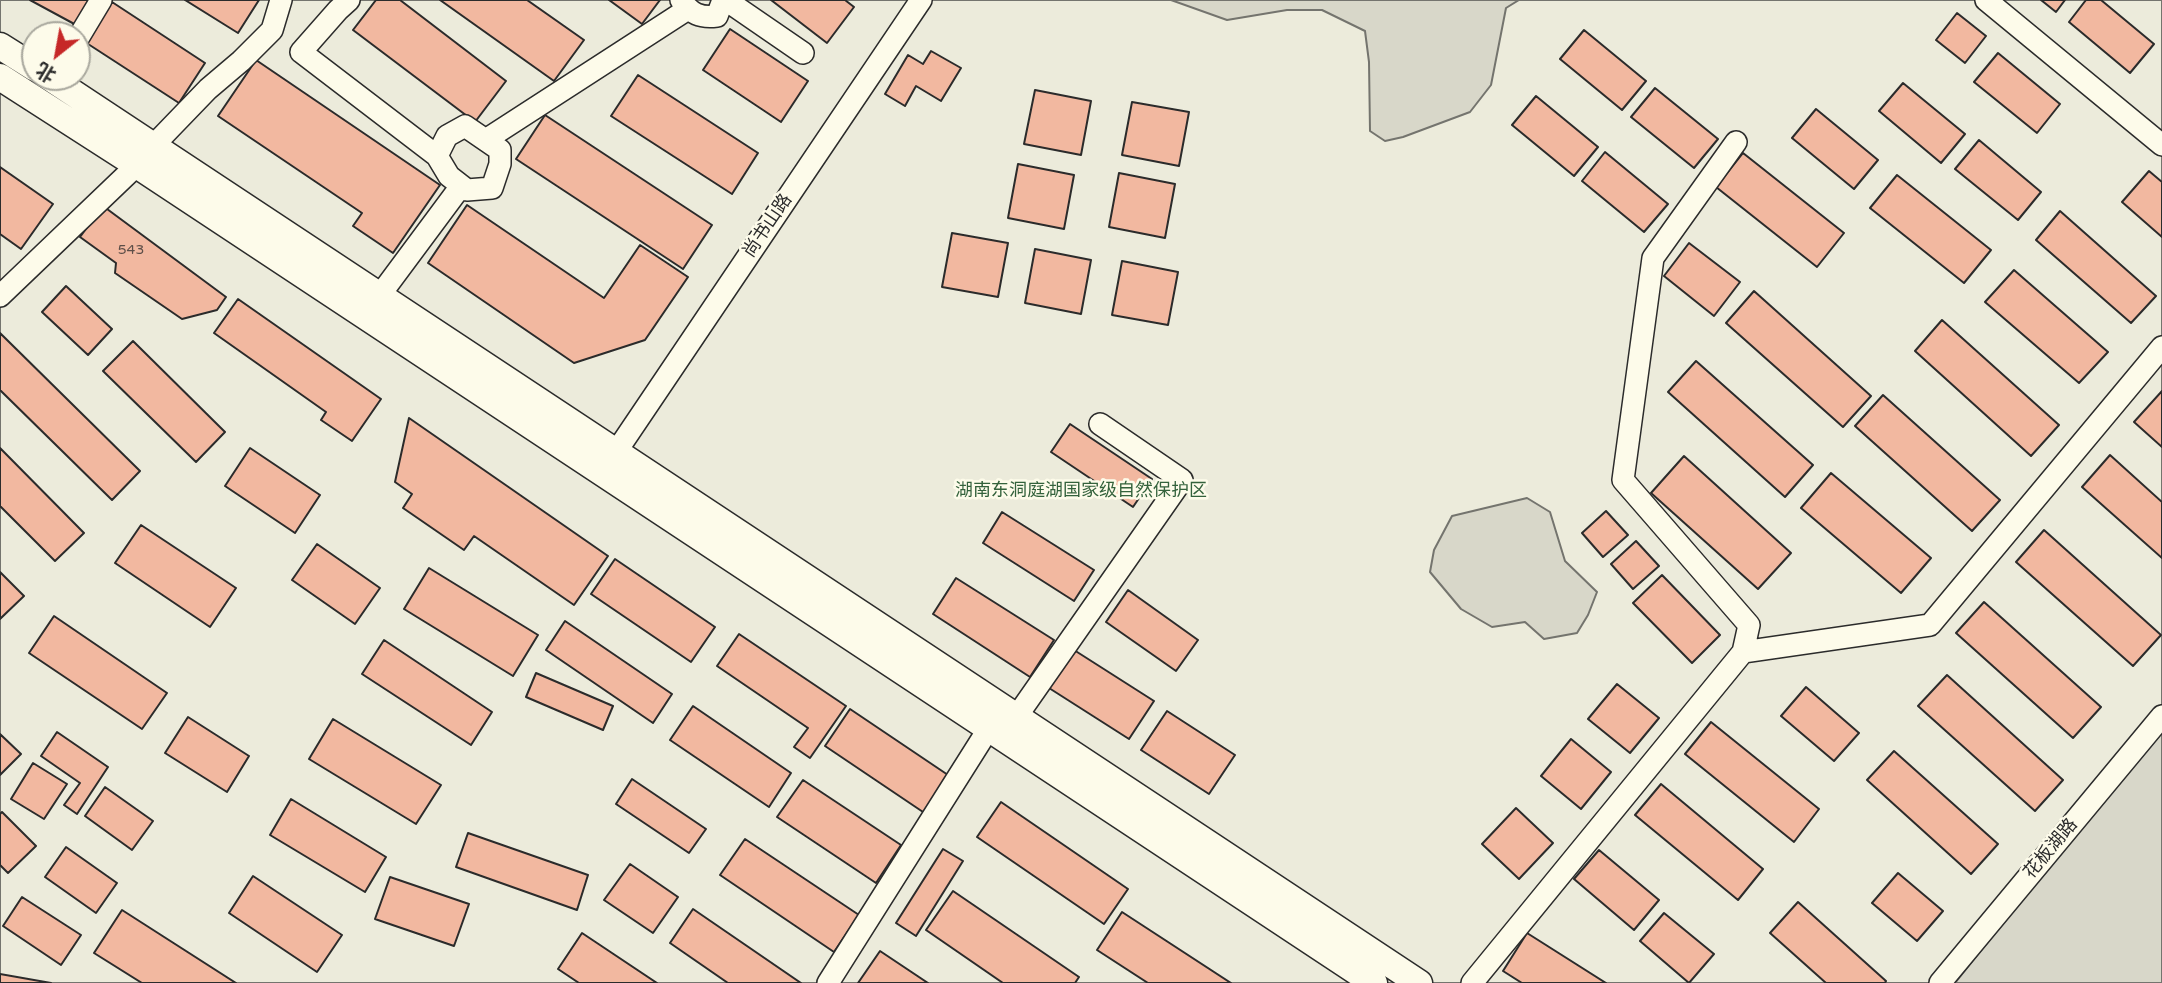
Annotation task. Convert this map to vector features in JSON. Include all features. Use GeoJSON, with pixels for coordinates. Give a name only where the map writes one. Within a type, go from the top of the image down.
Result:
{"type":"FeatureCollection","features":[{"type":"Feature","properties":{"kind":"main road"},"geometry":{"type":"LineString","coordinates":[[0,46],[21,59]]}},
{"type":"Feature","properties":{"kind":"main road"},"geometry":{"type":"LineString","coordinates":[[0,77],[145,155],[380,295],[1419,983]]}},
{"type":"Feature","properties":{"kind":"main road"},"geometry":{"type":"LineString","coordinates":[[66,91],[145,155],[989,728],[1374,983]]}},
{"type":"Feature","properties":{"kind":"street"},"geometry":{"type":"LineString","coordinates":[[88,21],[100,0]]}},
{"type":"Feature","properties":{"kind":"street"},"geometry":{"type":"LineString","coordinates":[[0,296],[145,155],[208,89],[272,30],[281,0]]}},
{"type":"Feature","properties":{"kind":"street"},"geometry":{"type":"LineString","coordinates":[[349,0],[301,52],[438,156],[449,176],[461,186],[467,190],[492,188],[500,164],[500,150],[487,139],[465,126],[447,136],[438,156]]}},
{"type":"Feature","properties":{"kind":"street"},"geometry":{"type":"LineString","coordinates":[[487,139],[685,5],[702,18],[717,16],[724,0],[803,53]]}},
{"type":"Feature","properties":{"kind":"street","name":"尚书山路"},"geometry":{"type":"LineString","coordinates":[[616,452],[921,0]]}},
{"type":"Feature","properties":{"kind":"street"},"geometry":{"type":"LineString","coordinates":[[1986,0],[2162,145]]}},
{"type":"Feature","properties":{"kind":"street"},"geometry":{"type":"LineString","coordinates":[[1472,983],[1743,652],[1749,625],[1623,480],[1653,258],[1736,142]]}},
{"type":"Feature","properties":{"kind":"street"},"geometry":{"type":"LineString","coordinates":[[380,295],[461,186]]}},
{"type":"Feature","properties":{"kind":"street"},"geometry":{"type":"LineString","coordinates":[[1743,652],[1930,625],[2162,347]]}},
{"type":"Feature","properties":{"kind":"street"},"geometry":{"type":"LineString","coordinates":[[1017,716],[1182,480],[1100,424]]}},
{"type":"Feature","properties":{"kind":"street","name":"花板湖路"},"geometry":{"type":"LineString","coordinates":[[1940,983],[2162,716]]}},
{"type":"Feature","properties":{"kind":"street"},"geometry":{"type":"LineString","coordinates":[[828,983],[989,728]]}},
{"type":"Feature","properties":{"kind":"green space","name":"湖南东洞庭湖国家级自然保护区"},"geometry":{"type":"Polygon","coordinates":[[[0,0],[2162,0],[2162,983],[0,983],[0,0]]]}},
{"type":"Feature","properties":{"kind":"shaded area"},"geometry":{"type":"Polygon","coordinates":[[[1171,0],[1519,0],[1506,8],[1491,85],[1470,112],[1385,141],[1370,131],[1369,62],[1365,31],[1322,10],[1287,10],[1227,20],[1171,0]]]}},
{"type":"Feature","properties":{"kind":"shaded area"},"geometry":{"type":"Polygon","coordinates":[[[1527,498],[1550,512],[1565,561],[1597,592],[1577,633],[1544,639],[1525,622],[1492,627],[1461,609],[1430,572],[1434,550],[1452,516],[1527,498]]]}},
{"type":"Feature","properties":{"kind":"shaded area"},"geometry":{"type":"Polygon","coordinates":[[[2162,723],[2162,983],[1955,983],[2162,723]]]}},
{"type":"Feature","properties":{"kind":"building"},"geometry":{"type":"Polygon","coordinates":[[[30,0],[91,0],[80,21],[69,21],[30,0]]]}},
{"type":"Feature","properties":{"kind":"building"},"geometry":{"type":"Polygon","coordinates":[[[185,0],[259,0],[238,33],[185,0]]]}},
{"type":"Feature","properties":{"kind":"building"},"geometry":{"type":"Polygon","coordinates":[[[376,0],[400,0],[506,81],[475,122],[353,30],[376,0]]]}},
{"type":"Feature","properties":{"kind":"building"},"geometry":{"type":"Polygon","coordinates":[[[440,0],[527,0],[584,40],[554,81],[440,0]]]}},
{"type":"Feature","properties":{"kind":"building"},"geometry":{"type":"Polygon","coordinates":[[[609,0],[660,0],[642,24],[609,0]]]}},
{"type":"Feature","properties":{"kind":"building"},"geometry":{"type":"Polygon","coordinates":[[[771,0],[845,0],[854,7],[827,43],[771,0]]]}},
{"type":"Feature","properties":{"kind":"building"},"geometry":{"type":"Polygon","coordinates":[[[2041,0],[2065,0],[2056,12],[2041,0]]]}},
{"type":"Feature","properties":{"kind":"building"},"geometry":{"type":"Polygon","coordinates":[[[2086,0],[2101,0],[2154,44],[2130,73],[2069,22],[2086,0]]]}},
{"type":"Feature","properties":{"kind":"building"},"geometry":{"type":"Polygon","coordinates":[[[112,2],[205,63],[179,103],[91,46],[91,33],[112,2]]]}},
{"type":"Feature","properties":{"kind":"building"},"geometry":{"type":"Polygon","coordinates":[[[1957,13],[1986,36],[1965,63],[1936,40],[1957,13]]]}},
{"type":"Feature","properties":{"kind":"building"},"geometry":{"type":"Polygon","coordinates":[[[730,29],[808,81],[781,122],[703,70],[730,29]]]}},
{"type":"Feature","properties":{"kind":"building"},"geometry":{"type":"Polygon","coordinates":[[[1584,30],[1646,81],[1622,110],[1560,59],[1584,30]]]}},
{"type":"Feature","properties":{"kind":"building"},"geometry":{"type":"Polygon","coordinates":[[[931,51],[961,68],[941,101],[916,86],[905,106],[885,94],[908,55],[923,64],[931,51]]]}},
{"type":"Feature","properties":{"kind":"building"},"geometry":{"type":"Polygon","coordinates":[[[1998,53],[2060,104],[2037,133],[1974,82],[1998,53]]]}},
{"type":"Feature","properties":{"kind":"building"},"geometry":{"type":"Polygon","coordinates":[[[256,60],[440,185],[393,253],[353,226],[362,213],[218,116],[256,60]]]}},
{"type":"Feature","properties":{"kind":"building"},"geometry":{"type":"Polygon","coordinates":[[[638,75],[758,153],[732,194],[611,116],[638,75]]]}},
{"type":"Feature","properties":{"kind":"building"},"geometry":{"type":"Polygon","coordinates":[[[1903,83],[1965,134],[1941,163],[1879,111],[1903,83]]]}},
{"type":"Feature","properties":{"kind":"building"},"geometry":{"type":"Polygon","coordinates":[[[1655,88],[1718,139],[1694,168],[1631,117],[1655,88]]]}},
{"type":"Feature","properties":{"kind":"building"},"geometry":{"type":"Polygon","coordinates":[[[1035,90],[1091,101],[1081,155],[1024,144],[1035,90]]]}},
{"type":"Feature","properties":{"kind":"building"},"geometry":{"type":"Polygon","coordinates":[[[1536,96],[1598,147],[1574,176],[1512,125],[1536,96]]]}},
{"type":"Feature","properties":{"kind":"building"},"geometry":{"type":"Polygon","coordinates":[[[1132,102],[1189,112],[1179,166],[1122,155],[1132,102]]]}},
{"type":"Feature","properties":{"kind":"building"},"geometry":{"type":"Polygon","coordinates":[[[1816,109],[1878,160],[1854,189],[1792,138],[1816,109]]]}},
{"type":"Feature","properties":{"kind":"building"},"geometry":{"type":"Polygon","coordinates":[[[545,115],[712,225],[683,269],[516,159],[545,115]]]}},
{"type":"Feature","properties":{"kind":"building"},"geometry":{"type":"Polygon","coordinates":[[[1979,140],[2041,192],[2018,220],[1955,169],[1979,140]]]}},
{"type":"Feature","properties":{"kind":"building"},"geometry":{"type":"Polygon","coordinates":[[[1605,152],[1668,204],[1644,232],[1582,181],[1605,152]]]}},
{"type":"Feature","properties":{"kind":"building"},"geometry":{"type":"Polygon","coordinates":[[[1743,153],[1844,233],[1817,267],[1716,187],[1743,153]]]}},
{"type":"Feature","properties":{"kind":"building"},"geometry":{"type":"Polygon","coordinates":[[[1018,164],[1074,175],[1064,229],[1008,218],[1018,164]]]}},
{"type":"Feature","properties":{"kind":"building"},"geometry":{"type":"Polygon","coordinates":[[[0,167],[53,204],[21,249],[0,234],[0,167]]]}},
{"type":"Feature","properties":{"kind":"building"},"geometry":{"type":"Polygon","coordinates":[[[2149,171],[2162,182],[2162,237],[2122,202],[2149,171]]]}},
{"type":"Feature","properties":{"kind":"building"},"geometry":{"type":"Polygon","coordinates":[[[1119,173],[1175,184],[1165,238],[1109,227],[1119,173]]]}},
{"type":"Feature","properties":{"kind":"building"},"geometry":{"type":"Polygon","coordinates":[[[1897,175],[1991,250],[1964,283],[1870,208],[1897,175]]]}},
{"type":"Feature","properties":{"kind":"building"},"geometry":{"type":"Polygon","coordinates":[[[467,205],[604,298],[640,245],[688,277],[645,340],[574,363],[428,263],[467,205]]]}},
{"type":"Feature","properties":{"kind":"building"},"geometry":{"type":"Polygon","coordinates":[[[103,206],[226,297],[217,310],[182,319],[115,273],[116,263],[80,237],[103,206]]]}},
{"type":"Feature","properties":{"kind":"building"},"geometry":{"type":"Polygon","coordinates":[[[2060,211],[2156,296],[2131,323],[2036,240],[2060,211]]]}},
{"type":"Feature","properties":{"kind":"building"},"geometry":{"type":"Polygon","coordinates":[[[952,233],[1008,243],[998,297],[942,287],[952,233]]]}},
{"type":"Feature","properties":{"kind":"building"},"geometry":{"type":"Polygon","coordinates":[[[1689,243],[1740,282],[1714,316],[1664,276],[1689,243]]]}},
{"type":"Feature","properties":{"kind":"building"},"geometry":{"type":"Polygon","coordinates":[[[1035,249],[1091,260],[1081,314],[1025,303],[1035,249]]]}},
{"type":"Feature","properties":{"kind":"building"},"geometry":{"type":"Polygon","coordinates":[[[1122,261],[1178,272],[1168,325],[1112,315],[1122,261]]]}},
{"type":"Feature","properties":{"kind":"building"},"geometry":{"type":"Polygon","coordinates":[[[2014,270],[2108,352],[2079,383],[1985,302],[2014,270]]]}},
{"type":"Feature","properties":{"kind":"building"},"geometry":{"type":"Polygon","coordinates":[[[66,286],[112,329],[88,355],[42,312],[66,286]]]}},
{"type":"Feature","properties":{"kind":"building"},"geometry":{"type":"Polygon","coordinates":[[[1754,291],[1871,396],[1843,427],[1726,323],[1754,291]]]}},
{"type":"Feature","properties":{"kind":"building"},"geometry":{"type":"Polygon","coordinates":[[[238,299],[381,399],[352,441],[321,420],[326,412],[214,333],[238,299]]]}},
{"type":"Feature","properties":{"kind":"building"},"geometry":{"type":"Polygon","coordinates":[[[1942,320],[2059,425],[2031,456],[1915,351],[1942,320]]]}},
{"type":"Feature","properties":{"kind":"building"},"geometry":{"type":"Polygon","coordinates":[[[0,333],[140,471],[112,500],[0,390],[0,333]]]}},
{"type":"Feature","properties":{"kind":"building"},"geometry":{"type":"Polygon","coordinates":[[[133,341],[225,432],[196,462],[103,371],[133,341]]]}},
{"type":"Feature","properties":{"kind":"building"},"geometry":{"type":"Polygon","coordinates":[[[1696,361],[1813,465],[1785,497],[1668,392],[1696,361]]]}},
{"type":"Feature","properties":{"kind":"building"},"geometry":{"type":"Polygon","coordinates":[[[2162,391],[2162,447],[2134,422],[2162,391]]]}},
{"type":"Feature","properties":{"kind":"building"},"geometry":{"type":"Polygon","coordinates":[[[1883,395],[2000,500],[1972,531],[1855,426],[1883,395]]]}},
{"type":"Feature","properties":{"kind":"building"},"geometry":{"type":"Polygon","coordinates":[[[409,418],[608,556],[574,605],[474,536],[464,550],[403,508],[412,494],[395,482],[409,418]]]}},
{"type":"Feature","properties":{"kind":"building"},"geometry":{"type":"Polygon","coordinates":[[[1070,424],[1152,479],[1133,507],[1051,452],[1070,424]]]}},
{"type":"Feature","properties":{"kind":"building"},"geometry":{"type":"Polygon","coordinates":[[[0,448],[84,533],[55,561],[0,506],[0,448]]]}},
{"type":"Feature","properties":{"kind":"building"},"geometry":{"type":"Polygon","coordinates":[[[250,448],[320,495],[295,533],[225,486],[250,448]]]}},
{"type":"Feature","properties":{"kind":"building"},"geometry":{"type":"Polygon","coordinates":[[[2110,455],[2162,502],[2162,558],[2082,487],[2110,455]]]}},
{"type":"Feature","properties":{"kind":"building"},"geometry":{"type":"Polygon","coordinates":[[[1684,456],[1791,553],[1758,589],[1651,493],[1684,456]]]}},
{"type":"Feature","properties":{"kind":"building"},"geometry":{"type":"Polygon","coordinates":[[[1831,473],[1931,558],[1901,593],[1801,508],[1831,473]]]}},
{"type":"Feature","properties":{"kind":"building"},"geometry":{"type":"Polygon","coordinates":[[[1606,511],[1628,535],[1603,557],[1582,533],[1606,511]]]}},
{"type":"Feature","properties":{"kind":"building"},"geometry":{"type":"Polygon","coordinates":[[[1002,512],[1094,570],[1074,601],[983,543],[1002,512]]]}},
{"type":"Feature","properties":{"kind":"building"},"geometry":{"type":"Polygon","coordinates":[[[141,525],[236,588],[210,627],[115,563],[141,525]]]}},
{"type":"Feature","properties":{"kind":"building"},"geometry":{"type":"Polygon","coordinates":[[[2044,530],[2161,635],[2133,666],[2016,562],[2044,530]]]}},
{"type":"Feature","properties":{"kind":"building"},"geometry":{"type":"Polygon","coordinates":[[[1636,541],[1659,566],[1633,589],[1611,564],[1636,541]]]}},
{"type":"Feature","properties":{"kind":"building"},"geometry":{"type":"Polygon","coordinates":[[[317,544],[380,588],[355,624],[292,580],[317,544]]]}},
{"type":"Feature","properties":{"kind":"building"},"geometry":{"type":"Polygon","coordinates":[[[615,559],[715,627],[691,662],[591,594],[615,559]]]}},
{"type":"Feature","properties":{"kind":"building"},"geometry":{"type":"Polygon","coordinates":[[[429,568],[538,635],[513,676],[404,609],[429,568]]]}},
{"type":"Feature","properties":{"kind":"building"},"geometry":{"type":"Polygon","coordinates":[[[0,572],[24,596],[0,619],[0,572]]]}},
{"type":"Feature","properties":{"kind":"building"},"geometry":{"type":"Polygon","coordinates":[[[1662,575],[1720,635],[1692,663],[1633,603],[1662,575]]]}},
{"type":"Feature","properties":{"kind":"building"},"geometry":{"type":"Polygon","coordinates":[[[956,578],[1054,640],[1030,677],[933,614],[956,578]]]}},
{"type":"Feature","properties":{"kind":"building"},"geometry":{"type":"Polygon","coordinates":[[[1128,590],[1198,640],[1176,671],[1106,622],[1128,590]]]}},
{"type":"Feature","properties":{"kind":"building"},"geometry":{"type":"Polygon","coordinates":[[[1984,602],[2101,707],[2073,738],[1956,633],[1984,602]]]}},
{"type":"Feature","properties":{"kind":"building"},"geometry":{"type":"Polygon","coordinates":[[[54,616],[167,693],[142,729],[29,653],[54,616]]]}},
{"type":"Feature","properties":{"kind":"building"},"geometry":{"type":"Polygon","coordinates":[[[565,621],[672,694],[653,723],[546,650],[565,621]]]}},
{"type":"Feature","properties":{"kind":"building"},"geometry":{"type":"Polygon","coordinates":[[[739,634],[846,706],[810,758],[794,747],[808,728],[717,666],[739,634]]]}},
{"type":"Feature","properties":{"kind":"building"},"geometry":{"type":"Polygon","coordinates":[[[384,640],[492,712],[471,745],[362,674],[384,640]]]}},
{"type":"Feature","properties":{"kind":"building"},"geometry":{"type":"Polygon","coordinates":[[[1074,650],[1154,701],[1129,739],[1049,688],[1074,650]]]}},
{"type":"Feature","properties":{"kind":"building"},"geometry":{"type":"Polygon","coordinates":[[[536,673],[613,706],[603,730],[526,697],[536,673]]]}},
{"type":"Feature","properties":{"kind":"building"},"geometry":{"type":"Polygon","coordinates":[[[1947,675],[2063,780],[2035,811],[1918,706],[1947,675]]]}},
{"type":"Feature","properties":{"kind":"building"},"geometry":{"type":"Polygon","coordinates":[[[1617,684],[1659,718],[1630,753],[1588,719],[1617,684]]]}},
{"type":"Feature","properties":{"kind":"building"},"geometry":{"type":"Polygon","coordinates":[[[1806,687],[1859,733],[1834,761],[1781,716],[1806,687]]]}},
{"type":"Feature","properties":{"kind":"building"},"geometry":{"type":"Polygon","coordinates":[[[693,706],[791,773],[769,807],[670,740],[693,706]]]}},
{"type":"Feature","properties":{"kind":"building"},"geometry":{"type":"Polygon","coordinates":[[[850,709],[951,777],[926,814],[825,746],[850,709]]]}},
{"type":"Feature","properties":{"kind":"building"},"geometry":{"type":"Polygon","coordinates":[[[1167,711],[1235,755],[1209,794],[1141,750],[1167,711]]]}},
{"type":"Feature","properties":{"kind":"building"},"geometry":{"type":"Polygon","coordinates":[[[188,717],[249,756],[227,792],[165,753],[188,717]]]}},
{"type":"Feature","properties":{"kind":"building"},"geometry":{"type":"Polygon","coordinates":[[[333,719],[441,785],[416,824],[309,759],[333,719]]]}},
{"type":"Feature","properties":{"kind":"building"},"geometry":{"type":"Polygon","coordinates":[[[1711,722],[1819,809],[1794,842],[1685,754],[1711,722]]]}},
{"type":"Feature","properties":{"kind":"building"},"geometry":{"type":"Polygon","coordinates":[[[57,732],[108,767],[77,814],[64,805],[80,783],[41,756],[57,732]]]}},
{"type":"Feature","properties":{"kind":"building"},"geometry":{"type":"Polygon","coordinates":[[[0,734],[21,754],[0,775],[0,734]]]}},
{"type":"Feature","properties":{"kind":"building"},"geometry":{"type":"Polygon","coordinates":[[[1571,739],[1611,772],[1581,809],[1541,776],[1571,739]]]}},
{"type":"Feature","properties":{"kind":"building"},"geometry":{"type":"Polygon","coordinates":[[[1894,751],[1998,844],[1971,874],[1867,780],[1894,751]]]}},
{"type":"Feature","properties":{"kind":"building"},"geometry":{"type":"Polygon","coordinates":[[[33,763],[67,784],[44,819],[11,799],[33,763]]]}},
{"type":"Feature","properties":{"kind":"building"},"geometry":{"type":"Polygon","coordinates":[[[632,779],[706,829],[689,853],[616,804],[632,779]]]}},
{"type":"Feature","properties":{"kind":"building"},"geometry":{"type":"Polygon","coordinates":[[[803,780],[901,845],[876,883],[777,817],[803,780]]]}},
{"type":"Feature","properties":{"kind":"building"},"geometry":{"type":"Polygon","coordinates":[[[1661,784],[1763,869],[1738,900],[1635,815],[1661,784]]]}},
{"type":"Feature","properties":{"kind":"building"},"geometry":{"type":"Polygon","coordinates":[[[105,787],[153,821],[132,850],[85,816],[105,787]]]}},
{"type":"Feature","properties":{"kind":"building"},"geometry":{"type":"Polygon","coordinates":[[[291,799],[386,857],[365,892],[270,835],[291,799]]]}},
{"type":"Feature","properties":{"kind":"building"},"geometry":{"type":"Polygon","coordinates":[[[1001,802],[1128,889],[1104,924],[977,837],[1001,802]]]}},
{"type":"Feature","properties":{"kind":"building"},"geometry":{"type":"Polygon","coordinates":[[[1516,808],[1553,843],[1519,879],[1482,844],[1516,808]]]}},
{"type":"Feature","properties":{"kind":"building"},"geometry":{"type":"Polygon","coordinates":[[[2,812],[36,846],[8,873],[0,865],[2,812]]]}},
{"type":"Feature","properties":{"kind":"building"},"geometry":{"type":"Polygon","coordinates":[[[468,833],[588,875],[577,910],[456,867],[468,833]]]}},
{"type":"Feature","properties":{"kind":"building"},"geometry":{"type":"Polygon","coordinates":[[[745,839],[859,915],[834,952],[720,875],[745,839]]]}},
{"type":"Feature","properties":{"kind":"building"},"geometry":{"type":"Polygon","coordinates":[[[66,847],[117,883],[96,913],[45,877],[66,847]]]}},
{"type":"Feature","properties":{"kind":"building"},"geometry":{"type":"Polygon","coordinates":[[[943,849],[963,861],[916,936],[896,923],[943,849]]]}},
{"type":"Feature","properties":{"kind":"building"},"geometry":{"type":"Polygon","coordinates":[[[1599,850],[1659,900],[1634,930],[1574,879],[1599,850]]]}},
{"type":"Feature","properties":{"kind":"building"},"geometry":{"type":"Polygon","coordinates":[[[630,864],[678,897],[653,933],[604,900],[630,864]]]}},
{"type":"Feature","properties":{"kind":"building"},"geometry":{"type":"Polygon","coordinates":[[[1898,873],[1943,911],[1917,941],[1872,903],[1898,873]]]}},
{"type":"Feature","properties":{"kind":"building"},"geometry":{"type":"Polygon","coordinates":[[[253,876],[342,935],[317,972],[229,913],[253,876]]]}},
{"type":"Feature","properties":{"kind":"building"},"geometry":{"type":"Polygon","coordinates":[[[390,877],[469,904],[454,946],[375,919],[390,877]]]}},
{"type":"Feature","properties":{"kind":"building"},"geometry":{"type":"Polygon","coordinates":[[[953,891],[1079,977],[1075,983],[1003,983],[926,930],[953,891]]]}},
{"type":"Feature","properties":{"kind":"building"},"geometry":{"type":"Polygon","coordinates":[[[22,897],[81,935],[61,965],[3,926],[22,897]]]}},
{"type":"Feature","properties":{"kind":"building"},"geometry":{"type":"Polygon","coordinates":[[[1798,902],[1886,981],[1885,983],[1826,983],[1770,933],[1798,902]]]}},
{"type":"Feature","properties":{"kind":"building"},"geometry":{"type":"Polygon","coordinates":[[[693,909],[801,983],[728,983],[670,943],[693,909]]]}},
{"type":"Feature","properties":{"kind":"building"},"geometry":{"type":"Polygon","coordinates":[[[122,910],[236,983],[142,983],[94,953],[122,910]]]}},
{"type":"Feature","properties":{"kind":"building"},"geometry":{"type":"Polygon","coordinates":[[[1122,912],[1231,983],[1148,983],[1097,950],[1122,912]]]}},
{"type":"Feature","properties":{"kind":"building"},"geometry":{"type":"Polygon","coordinates":[[[1664,913],[1714,954],[1689,983],[1640,941],[1664,913]]]}},
{"type":"Feature","properties":{"kind":"building"},"geometry":{"type":"Polygon","coordinates":[[[582,933],[657,983],[579,983],[558,969],[582,933]]]}},
{"type":"Feature","properties":{"kind":"building"},"geometry":{"type":"Polygon","coordinates":[[[1527,933],[1606,983],[1522,983],[1503,971],[1527,933]]]}},
{"type":"Feature","properties":{"kind":"building"},"geometry":{"type":"Polygon","coordinates":[[[880,951],[928,983],[858,983],[880,951]]]}},
{"type":"Feature","properties":{"kind":"building"},"geometry":{"type":"Polygon","coordinates":[[[0,974],[51,983],[0,983],[0,974]]]}}]}
